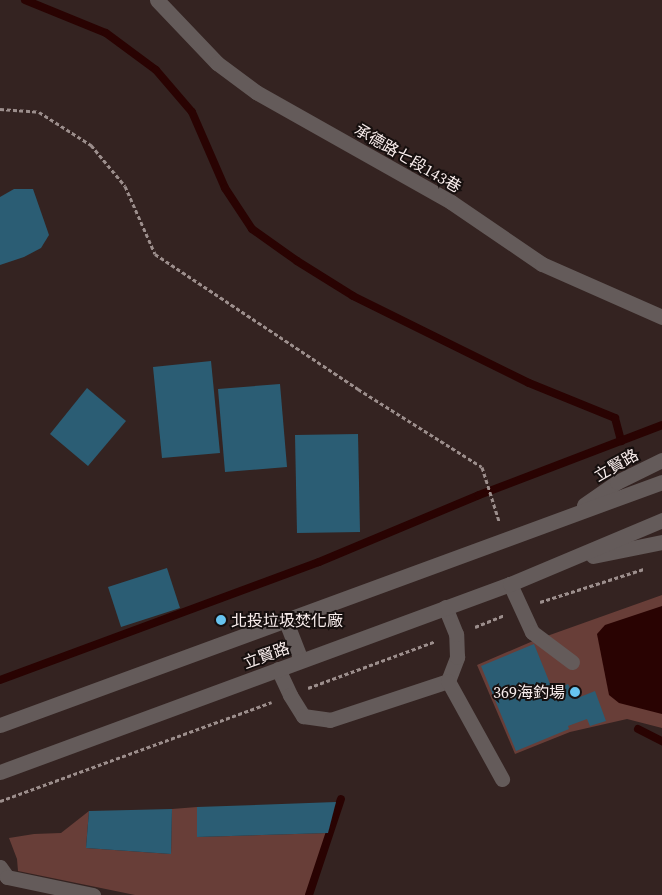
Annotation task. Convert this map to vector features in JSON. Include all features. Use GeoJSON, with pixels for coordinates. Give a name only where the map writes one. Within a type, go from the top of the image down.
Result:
{"type":"FeatureCollection","features":[{"type":"Feature","properties":{"kind":"street","name":"承德路七段143巷"},"geometry":{"type":"LineString","coordinates":[[157,0],[216,63],[256,92],[451,202],[542,264],[662,317]]}},
{"type":"Feature","properties":{"kind":"street","name":"立賢路"},"geometry":{"type":"LineString","coordinates":[[563,520],[617,482],[662,460]]}},
{"type":"Feature","properties":{"kind":"street","name":"立賢路"},"geometry":{"type":"LineString","coordinates":[[0,725],[505,537],[563,520],[662,482]]}},
{"type":"Feature","properties":{"kind":"street","name":"立賢路"},"geometry":{"type":"LineString","coordinates":[[0,772],[510,584],[662,520]]}},
{"type":"Feature","properties":{"kind":"street","name":"立賢路"},"geometry":{"type":"LineString","coordinates":[[572,559],[638,549],[662,542]]}},
{"type":"Feature","properties":{"kind":"street"},"geometry":{"type":"LineString","coordinates":[[510,584],[532,632],[572,662]]}},
{"type":"Feature","properties":{"kind":"street"},"geometry":{"type":"LineString","coordinates":[[445,607],[456,634],[457,657],[448,681],[502,779]]}},
{"type":"Feature","properties":{"kind":"street"},"geometry":{"type":"LineString","coordinates":[[285,620],[301,660]]}},
{"type":"Feature","properties":{"kind":"street"},"geometry":{"type":"LineString","coordinates":[[278,669],[302,716],[330,720],[448,681]]}},
{"type":"Feature","properties":{"kind":"street"},"geometry":{"type":"LineString","coordinates":[[0,867],[6,877],[92,895]]}},
{"type":"Feature","properties":{"kind":"path"},"geometry":{"type":"LineString","coordinates":[[0,109],[39,112],[91,145],[125,186],[155,254],[358,389],[482,466],[505,537]]}},
{"type":"Feature","properties":{"kind":"path"},"geometry":{"type":"LineString","coordinates":[[0,801],[456,634],[520,608],[652,566]]}},
{"type":"Feature","properties":{"kind":"shaded area","name":"369海釣場"},"geometry":{"type":"Polygon","coordinates":[[[662,595],[662,728],[627,719],[570,732],[515,754],[477,665],[533,641],[662,595]]]}},
{"type":"Feature","properties":{"kind":"shaded area"},"geometry":{"type":"Polygon","coordinates":[[[662,606],[662,714],[619,703],[609,695],[597,634],[605,625],[662,606]]]}},
{"type":"Feature","properties":{"kind":"shaded area"},"geometry":{"type":"Polygon","coordinates":[[[197,807],[198,837],[328,833],[306,895],[135,895],[18,871],[17,859],[9,838],[34,834],[61,833],[89,811],[86,848],[171,854],[172,809],[197,807]]]}},
{"type":"Feature","properties":{"kind":"building"},"geometry":{"type":"Polygon","coordinates":[[[14,189],[33,189],[49,235],[41,248],[24,257],[0,265],[0,197],[14,189]]]}},
{"type":"Feature","properties":{"kind":"building"},"geometry":{"type":"Polygon","coordinates":[[[211,361],[220,453],[162,458],[153,367],[211,361]]]}},
{"type":"Feature","properties":{"kind":"building"},"geometry":{"type":"Polygon","coordinates":[[[280,384],[287,467],[225,472],[218,389],[280,384]]]}},
{"type":"Feature","properties":{"kind":"building"},"geometry":{"type":"Polygon","coordinates":[[[87,388],[126,421],[88,466],[50,434],[87,388]]]}},
{"type":"Feature","properties":{"kind":"building"},"geometry":{"type":"Polygon","coordinates":[[[358,434],[360,532],[297,533],[295,435],[358,434]]]}},
{"type":"Feature","properties":{"kind":"building"},"geometry":{"type":"Polygon","coordinates":[[[167,568],[180,608],[121,627],[108,587],[167,568]]]}},
{"type":"Feature","properties":{"kind":"building"},"geometry":{"type":"Polygon","coordinates":[[[534,644],[553,691],[568,684],[575,699],[595,691],[606,721],[590,726],[587,719],[568,726],[569,729],[516,751],[481,666],[534,644]]]}},
{"type":"Feature","properties":{"kind":"building"},"geometry":{"type":"Polygon","coordinates":[[[336,802],[328,833],[197,837],[197,807],[336,802]]]}},
{"type":"Feature","properties":{"kind":"building"},"geometry":{"type":"Polygon","coordinates":[[[172,809],[171,854],[86,848],[89,811],[172,809]]]}},
{"type":"Feature","properties":{"kind":"waterway"},"geometry":{"type":"LineString","coordinates":[[25,0],[106,33],[156,70],[192,112],[225,188],[252,229],[297,261],[353,296],[529,383],[615,418],[621,441]]}},
{"type":"Feature","properties":{"kind":"waterway"},"geometry":{"type":"LineString","coordinates":[[0,680],[319,562],[479,495],[662,425]]}},
{"type":"Feature","properties":{"kind":"waterway"},"geometry":{"type":"LineString","coordinates":[[638,729],[662,741]]}},
{"type":"Feature","properties":{"kind":"waterway"},"geometry":{"type":"LineString","coordinates":[[309,895],[341,799]]}},
{"type":"Feature","properties":{"kind":"place","name":"北投垃圾焚化廠"},"geometry":{"type":"Point","coordinates":[221,620]}},
{"type":"Feature","properties":{"kind":"place","name":"369海釣場"},"geometry":{"type":"Point","coordinates":[575,692]}}]}
